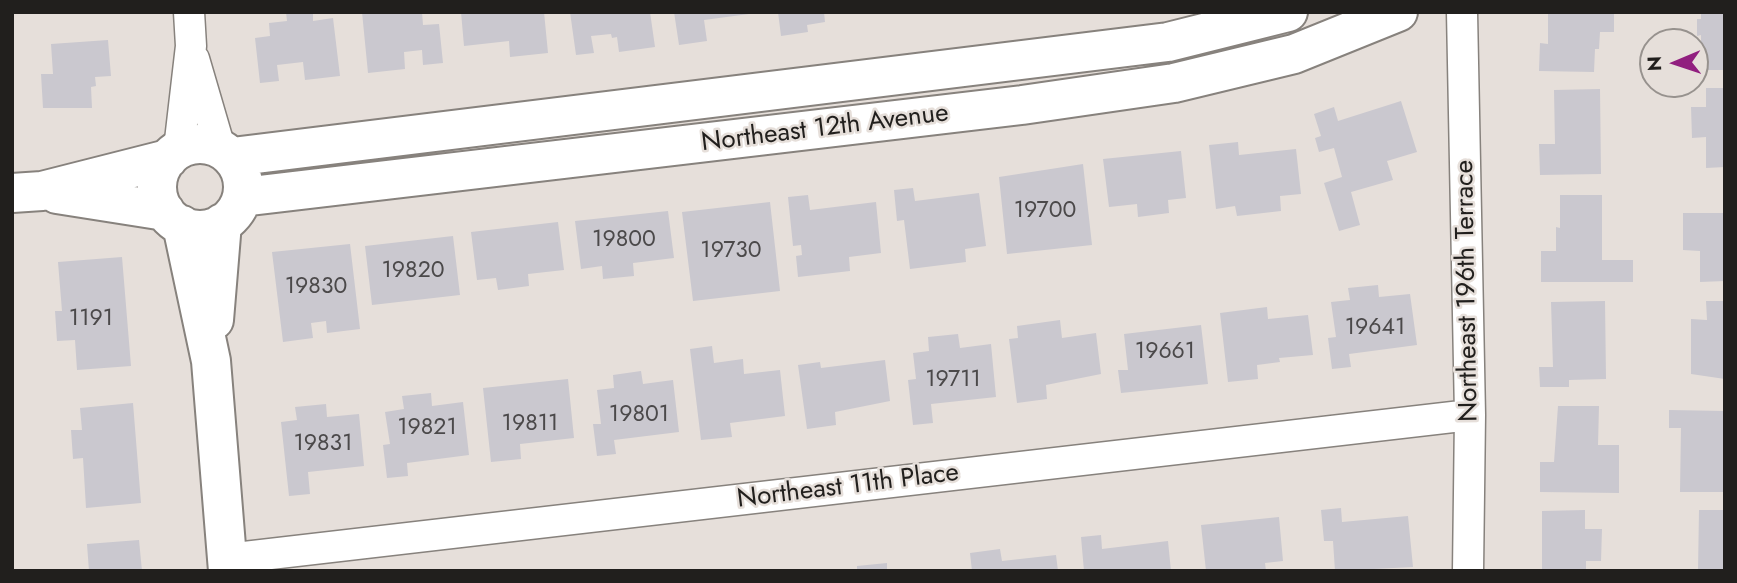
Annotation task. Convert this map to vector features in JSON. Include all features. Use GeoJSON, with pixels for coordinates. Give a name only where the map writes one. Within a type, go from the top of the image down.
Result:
{"type":"FeatureCollection","features":[{"type":"Feature","properties":{"kind":"street"},"geometry":{"type":"LineString","coordinates":[[189,12],[191,46],[173,154],[160,171],[158,185],[174,218],[211,361],[227,565]]}},
{"type":"Feature","properties":{"kind":"street","name":"Northeast 12th Avenue"},"geometry":{"type":"LineString","coordinates":[[226,153],[1168,42],[1288,12]]}},
{"type":"Feature","properties":{"kind":"street","name":"Northeast 12th Avenue"},"geometry":{"type":"LineString","coordinates":[[232,210],[1022,106],[1174,83],[1294,54],[1398,12]]}},
{"type":"Feature","properties":{"kind":"street","name":"Northeast 196th Terrace"},"geometry":{"type":"LineString","coordinates":[[1462,12],[1470,415],[1468,571]]}},
{"type":"Feature","properties":{"kind":"street"},"geometry":{"type":"LineString","coordinates":[[191,46],[226,153],[240,169],[243,183],[232,210],[211,361]]}},
{"type":"Feature","properties":{"kind":"street"},"geometry":{"type":"LineString","coordinates":[[27,192],[173,154],[192,144],[226,153]]}},
{"type":"Feature","properties":{"kind":"street"},"geometry":{"type":"LineString","coordinates":[[27,192],[174,218],[201,230],[232,210]]}},
{"type":"Feature","properties":{"kind":"street","name":"Northeast 11th Place"},"geometry":{"type":"LineString","coordinates":[[227,565],[1470,415]]}},
{"type":"Feature","properties":{"kind":"building"},"geometry":{"type":"Polygon","coordinates":[[[286,12],[313,12],[313,21],[333,18],[340,76],[305,80],[303,62],[277,65],[279,81],[260,83],[255,38],[270,36],[269,23],[287,21],[286,12]]]}},
{"type":"Feature","properties":{"kind":"building"},"geometry":{"type":"Polygon","coordinates":[[[362,12],[422,12],[423,25],[439,24],[443,63],[423,65],[422,50],[404,52],[405,69],[368,73],[362,12]]]}},
{"type":"Feature","properties":{"kind":"building"},"geometry":{"type":"Polygon","coordinates":[[[461,12],[544,12],[548,53],[510,57],[509,41],[464,46],[461,12]]]}},
{"type":"Feature","properties":{"kind":"building"},"geometry":{"type":"Polygon","coordinates":[[[570,12],[650,12],[655,47],[619,52],[617,37],[612,38],[611,34],[591,36],[594,53],[576,55],[570,12]]]}},
{"type":"Feature","properties":{"kind":"building"},"geometry":{"type":"Polygon","coordinates":[[[674,12],[749,14],[704,20],[707,41],[679,45],[674,12]]]}},
{"type":"Feature","properties":{"kind":"building"},"geometry":{"type":"Polygon","coordinates":[[[778,12],[824,12],[825,22],[807,25],[808,32],[781,36],[778,12]]]}},
{"type":"Feature","properties":{"kind":"building"},"geometry":{"type":"Polygon","coordinates":[[[1548,12],[1614,12],[1614,32],[1600,32],[1599,49],[1595,49],[1594,72],[1539,71],[1540,43],[1548,44],[1548,12]]]}},
{"type":"Feature","properties":{"kind":"building"},"geometry":{"type":"Polygon","coordinates":[[[1701,12],[1725,12],[1725,70],[1709,70],[1709,28],[1697,28],[1697,19],[1701,19],[1701,12]]]}},
{"type":"Feature","properties":{"kind":"building"},"geometry":{"type":"Polygon","coordinates":[[[108,40],[111,76],[95,77],[96,86],[91,87],[92,108],[43,108],[41,74],[53,74],[51,44],[108,40]]]}},
{"type":"Feature","properties":{"kind":"building"},"geometry":{"type":"Polygon","coordinates":[[[1709,88],[1725,88],[1725,167],[1706,168],[1706,137],[1692,138],[1691,107],[1706,107],[1709,88]]]}},
{"type":"Feature","properties":{"kind":"building"},"geometry":{"type":"Polygon","coordinates":[[[1600,89],[1601,174],[1540,175],[1539,144],[1555,144],[1554,90],[1600,89]]]}},
{"type":"Feature","properties":{"kind":"building"},"geometry":{"type":"Polygon","coordinates":[[[1401,101],[1417,152],[1387,161],[1393,180],[1351,192],[1360,225],[1339,231],[1324,183],[1342,177],[1334,148],[1319,152],[1315,138],[1321,136],[1314,114],[1334,107],[1338,121],[1401,101]]]}},
{"type":"Feature","properties":{"kind":"building"},"geometry":{"type":"Polygon","coordinates":[[[1238,142],[1239,155],[1296,149],[1301,194],[1280,196],[1281,211],[1237,216],[1235,206],[1216,209],[1209,145],[1238,142]]]}},
{"type":"Feature","properties":{"kind":"building"},"geometry":{"type":"Polygon","coordinates":[[[1181,151],[1186,198],[1168,200],[1169,213],[1138,217],[1137,204],[1109,207],[1103,159],[1181,151]]]}},
{"type":"Feature","properties":{"kind":"building"},"geometry":{"type":"Polygon","coordinates":[[[1083,164],[1092,245],[1007,254],[999,177],[1083,164]]]}},
{"type":"Feature","properties":{"kind":"building"},"geometry":{"type":"Polygon","coordinates":[[[913,188],[915,201],[979,193],[986,246],[965,249],[966,262],[910,269],[904,220],[897,221],[894,190],[913,188]]]}},
{"type":"Feature","properties":{"kind":"building"},"geometry":{"type":"Polygon","coordinates":[[[808,195],[810,210],[876,202],[881,253],[849,257],[850,271],[798,277],[796,256],[802,255],[801,245],[793,246],[788,197],[808,195]]]}},
{"type":"Feature","properties":{"kind":"building"},"geometry":{"type":"Polygon","coordinates":[[[1560,195],[1602,195],[1602,260],[1633,260],[1633,282],[1541,282],[1541,251],[1556,251],[1556,227],[1560,228],[1560,195]]]}},
{"type":"Feature","properties":{"kind":"building"},"geometry":{"type":"Polygon","coordinates":[[[770,202],[780,291],[693,301],[682,212],[770,202]]]}},
{"type":"Feature","properties":{"kind":"building"},"geometry":{"type":"Polygon","coordinates":[[[668,211],[674,258],[633,263],[634,276],[603,279],[602,266],[581,269],[575,221],[668,211]]]}},
{"type":"Feature","properties":{"kind":"building"},"geometry":{"type":"Polygon","coordinates":[[[1683,213],[1725,213],[1725,281],[1700,282],[1700,251],[1683,250],[1683,213]]]}},
{"type":"Feature","properties":{"kind":"building"},"geometry":{"type":"Polygon","coordinates":[[[558,222],[564,270],[528,274],[529,286],[498,290],[496,278],[477,280],[471,232],[558,222]]]}},
{"type":"Feature","properties":{"kind":"building"},"geometry":{"type":"Polygon","coordinates":[[[453,236],[460,295],[372,305],[365,246],[453,236]]]}},
{"type":"Feature","properties":{"kind":"building"},"geometry":{"type":"Polygon","coordinates":[[[350,244],[360,329],[327,333],[326,321],[311,323],[313,338],[283,342],[272,252],[350,244]]]}},
{"type":"Feature","properties":{"kind":"building"},"geometry":{"type":"Polygon","coordinates":[[[122,257],[131,366],[77,370],[75,340],[57,341],[55,311],[62,311],[58,262],[122,257]]]}},
{"type":"Feature","properties":{"kind":"building"},"geometry":{"type":"Polygon","coordinates":[[[1378,285],[1379,297],[1410,294],[1417,345],[1349,354],[1351,367],[1332,369],[1328,338],[1336,337],[1331,302],[1350,300],[1348,288],[1378,285]]]}},
{"type":"Feature","properties":{"kind":"building"},"geometry":{"type":"Polygon","coordinates":[[[1605,301],[1606,379],[1569,380],[1569,387],[1540,387],[1539,367],[1553,367],[1551,302],[1605,301]]]}},
{"type":"Feature","properties":{"kind":"building"},"geometry":{"type":"Polygon","coordinates":[[[1706,301],[1725,301],[1725,379],[1691,374],[1691,319],[1707,320],[1706,301]]]}},
{"type":"Feature","properties":{"kind":"building"},"geometry":{"type":"Polygon","coordinates":[[[1267,307],[1268,319],[1308,315],[1313,355],[1279,358],[1280,362],[1257,365],[1258,379],[1228,382],[1220,313],[1267,307]]]}},
{"type":"Feature","properties":{"kind":"building"},"geometry":{"type":"Polygon","coordinates":[[[1060,320],[1062,338],[1096,333],[1101,374],[1046,385],[1047,399],[1017,403],[1009,339],[1018,338],[1017,326],[1060,320]]]}},
{"type":"Feature","properties":{"kind":"building"},"geometry":{"type":"Polygon","coordinates":[[[1201,325],[1208,384],[1121,393],[1118,370],[1128,370],[1124,334],[1201,325]]]}},
{"type":"Feature","properties":{"kind":"building"},"geometry":{"type":"Polygon","coordinates":[[[958,334],[960,348],[991,344],[996,397],[931,404],[933,423],[913,425],[908,380],[916,379],[913,353],[929,351],[928,337],[958,334]]]}},
{"type":"Feature","properties":{"kind":"building"},"geometry":{"type":"Polygon","coordinates":[[[712,346],[714,363],[743,359],[744,374],[780,370],[785,416],[730,423],[732,437],[701,440],[690,349],[712,346]]]}},
{"type":"Feature","properties":{"kind":"building"},"geometry":{"type":"Polygon","coordinates":[[[885,360],[890,401],[835,412],[836,425],[807,429],[798,365],[820,362],[821,368],[885,360]]]}},
{"type":"Feature","properties":{"kind":"building"},"geometry":{"type":"Polygon","coordinates":[[[641,371],[643,384],[673,380],[679,432],[614,440],[616,454],[597,456],[593,424],[601,424],[597,390],[614,388],[613,375],[641,371]]]}},
{"type":"Feature","properties":{"kind":"building"},"geometry":{"type":"Polygon","coordinates":[[[568,379],[574,438],[520,444],[521,459],[491,462],[483,388],[568,379]]]}},
{"type":"Feature","properties":{"kind":"building"},"geometry":{"type":"Polygon","coordinates":[[[431,393],[432,406],[463,402],[469,455],[407,463],[408,476],[387,478],[383,445],[390,444],[385,412],[404,409],[402,396],[431,393]]]}},
{"type":"Feature","properties":{"kind":"building"},"geometry":{"type":"Polygon","coordinates":[[[133,403],[141,503],[86,508],[83,458],[73,459],[71,430],[82,430],[80,408],[133,403]]]}},
{"type":"Feature","properties":{"kind":"building"},"geometry":{"type":"Polygon","coordinates":[[[326,404],[327,417],[359,414],[364,466],[308,472],[310,494],[289,496],[281,422],[297,420],[295,407],[326,404]]]}},
{"type":"Feature","properties":{"kind":"building"},"geometry":{"type":"Polygon","coordinates":[[[1558,406],[1599,406],[1598,445],[1619,445],[1619,493],[1540,492],[1540,462],[1554,462],[1558,406]]]}},
{"type":"Feature","properties":{"kind":"building"},"geometry":{"type":"Polygon","coordinates":[[[1669,410],[1725,411],[1725,492],[1680,492],[1681,428],[1669,428],[1669,410]]]}},
{"type":"Feature","properties":{"kind":"building"},"geometry":{"type":"Polygon","coordinates":[[[1341,508],[1342,522],[1408,516],[1413,567],[1335,571],[1333,541],[1324,541],[1321,510],[1341,508]]]}},
{"type":"Feature","properties":{"kind":"building"},"geometry":{"type":"Polygon","coordinates":[[[1585,510],[1585,529],[1602,529],[1601,561],[1586,561],[1586,571],[1542,571],[1542,511],[1585,510]]]}},
{"type":"Feature","properties":{"kind":"building"},"geometry":{"type":"Polygon","coordinates":[[[1699,510],[1725,510],[1725,571],[1698,571],[1699,510]]]}},
{"type":"Feature","properties":{"kind":"building"},"geometry":{"type":"Polygon","coordinates":[[[1279,517],[1283,561],[1265,563],[1266,571],[1206,571],[1201,525],[1279,517]]]}},
{"type":"Feature","properties":{"kind":"building"},"geometry":{"type":"Polygon","coordinates":[[[1101,535],[1102,549],[1168,541],[1171,571],[1084,571],[1081,537],[1101,535]]]}},
{"type":"Feature","properties":{"kind":"building"},"geometry":{"type":"Polygon","coordinates":[[[139,540],[142,571],[89,571],[87,544],[139,540]]]}},
{"type":"Feature","properties":{"kind":"building"},"geometry":{"type":"Polygon","coordinates":[[[1000,549],[1002,561],[1056,555],[1058,571],[972,571],[970,553],[1000,549]]]}},
{"type":"Feature","properties":{"kind":"building"},"geometry":{"type":"Polygon","coordinates":[[[887,563],[887,571],[857,571],[857,566],[887,563]]]}}]}
